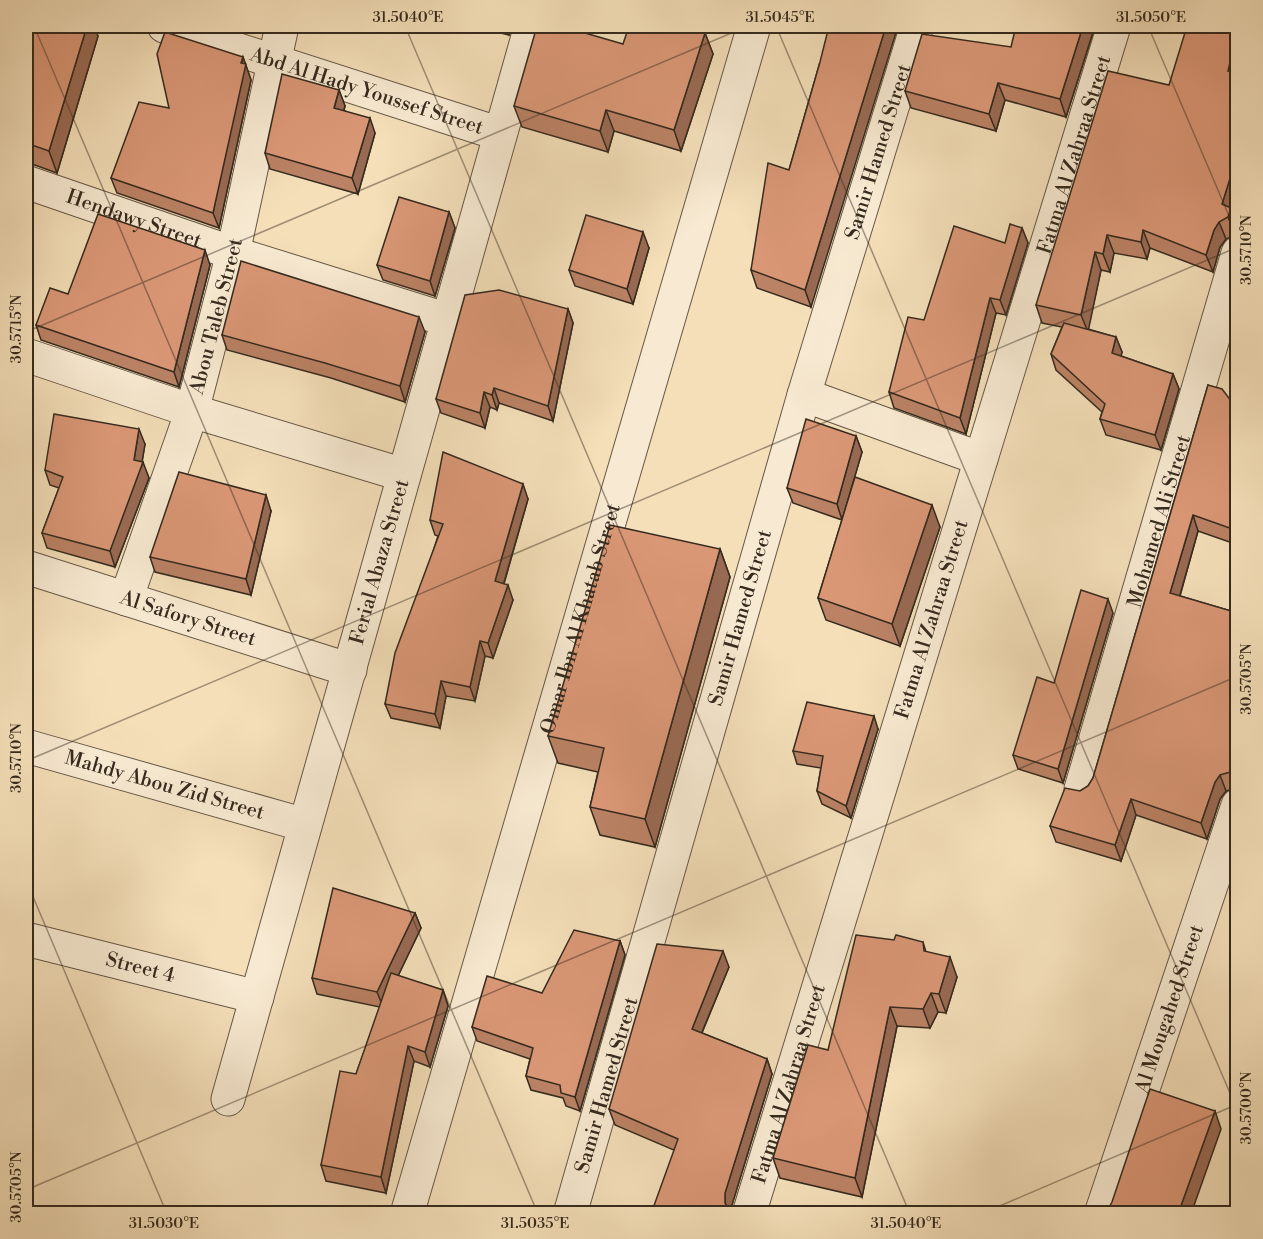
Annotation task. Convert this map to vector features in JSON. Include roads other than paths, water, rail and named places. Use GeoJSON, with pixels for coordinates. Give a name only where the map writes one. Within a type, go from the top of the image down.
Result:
{"type":"FeatureCollection","features":[{"type":"Feature","properties":{"kind":"street","name":"Abd Al Hady Youssef Street"},"geometry":{"type":"LineString","coordinates":[[164,26],[273,59],[500,134]]}},
{"type":"Feature","properties":{"kind":"street","name":"Abou Taleb Street"},"geometry":{"type":"LineString","coordinates":[[126,599],[192,411],[233,253],[273,59],[282,26]]}},
{"type":"Feature","properties":{"kind":"street","name":"Ferial Abaza Street"},"geometry":{"type":"LineString","coordinates":[[228,1099],[531,26]]}},
{"type":"Feature","properties":{"kind":"street","name":"Omar Ibn Al Khatab Street"},"geometry":{"type":"LineString","coordinates":[[407,1214],[754,26]]}},
{"type":"Feature","properties":{"kind":"street","name":"Samir Hamed Street"},"geometry":{"type":"LineString","coordinates":[[570,1214],[804,395],[917,26]]}},
{"type":"Feature","properties":{"kind":"street","name":"Fatma Al Zahraa Street"},"geometry":{"type":"LineString","coordinates":[[749,1214],[1114,26]]}},
{"type":"Feature","properties":{"kind":"street","name":"Hendawy Street"},"geometry":{"type":"LineString","coordinates":[[26,182],[233,253],[448,320]]}},
{"type":"Feature","properties":{"kind":"street","name":"Mohamed Ali Street"},"geometry":{"type":"LineString","coordinates":[[1081,789],[1238,253]]}},
{"type":"Feature","properties":{"kind":"street"},"geometry":{"type":"LineString","coordinates":[[26,355],[192,411],[404,475]]}},
{"type":"Feature","properties":{"kind":"street"},"geometry":{"type":"LineString","coordinates":[[804,395],[981,459]]}},
{"type":"Feature","properties":{"kind":"street","name":"Al Safory Street"},"geometry":{"type":"LineString","coordinates":[[26,567],[350,670]]}},
{"type":"Feature","properties":{"kind":"street","name":"Mahdy Abou Zid Street"},"geometry":{"type":"LineString","coordinates":[[26,746],[304,825]]}},
{"type":"Feature","properties":{"kind":"street","name":"Al Mougahed Street"},"geometry":{"type":"LineString","coordinates":[[1101,1214],[1238,806]]}},
{"type":"Feature","properties":{"kind":"street","name":"Street 4"},"geometry":{"type":"LineString","coordinates":[[26,939],[257,997]]}}]}
